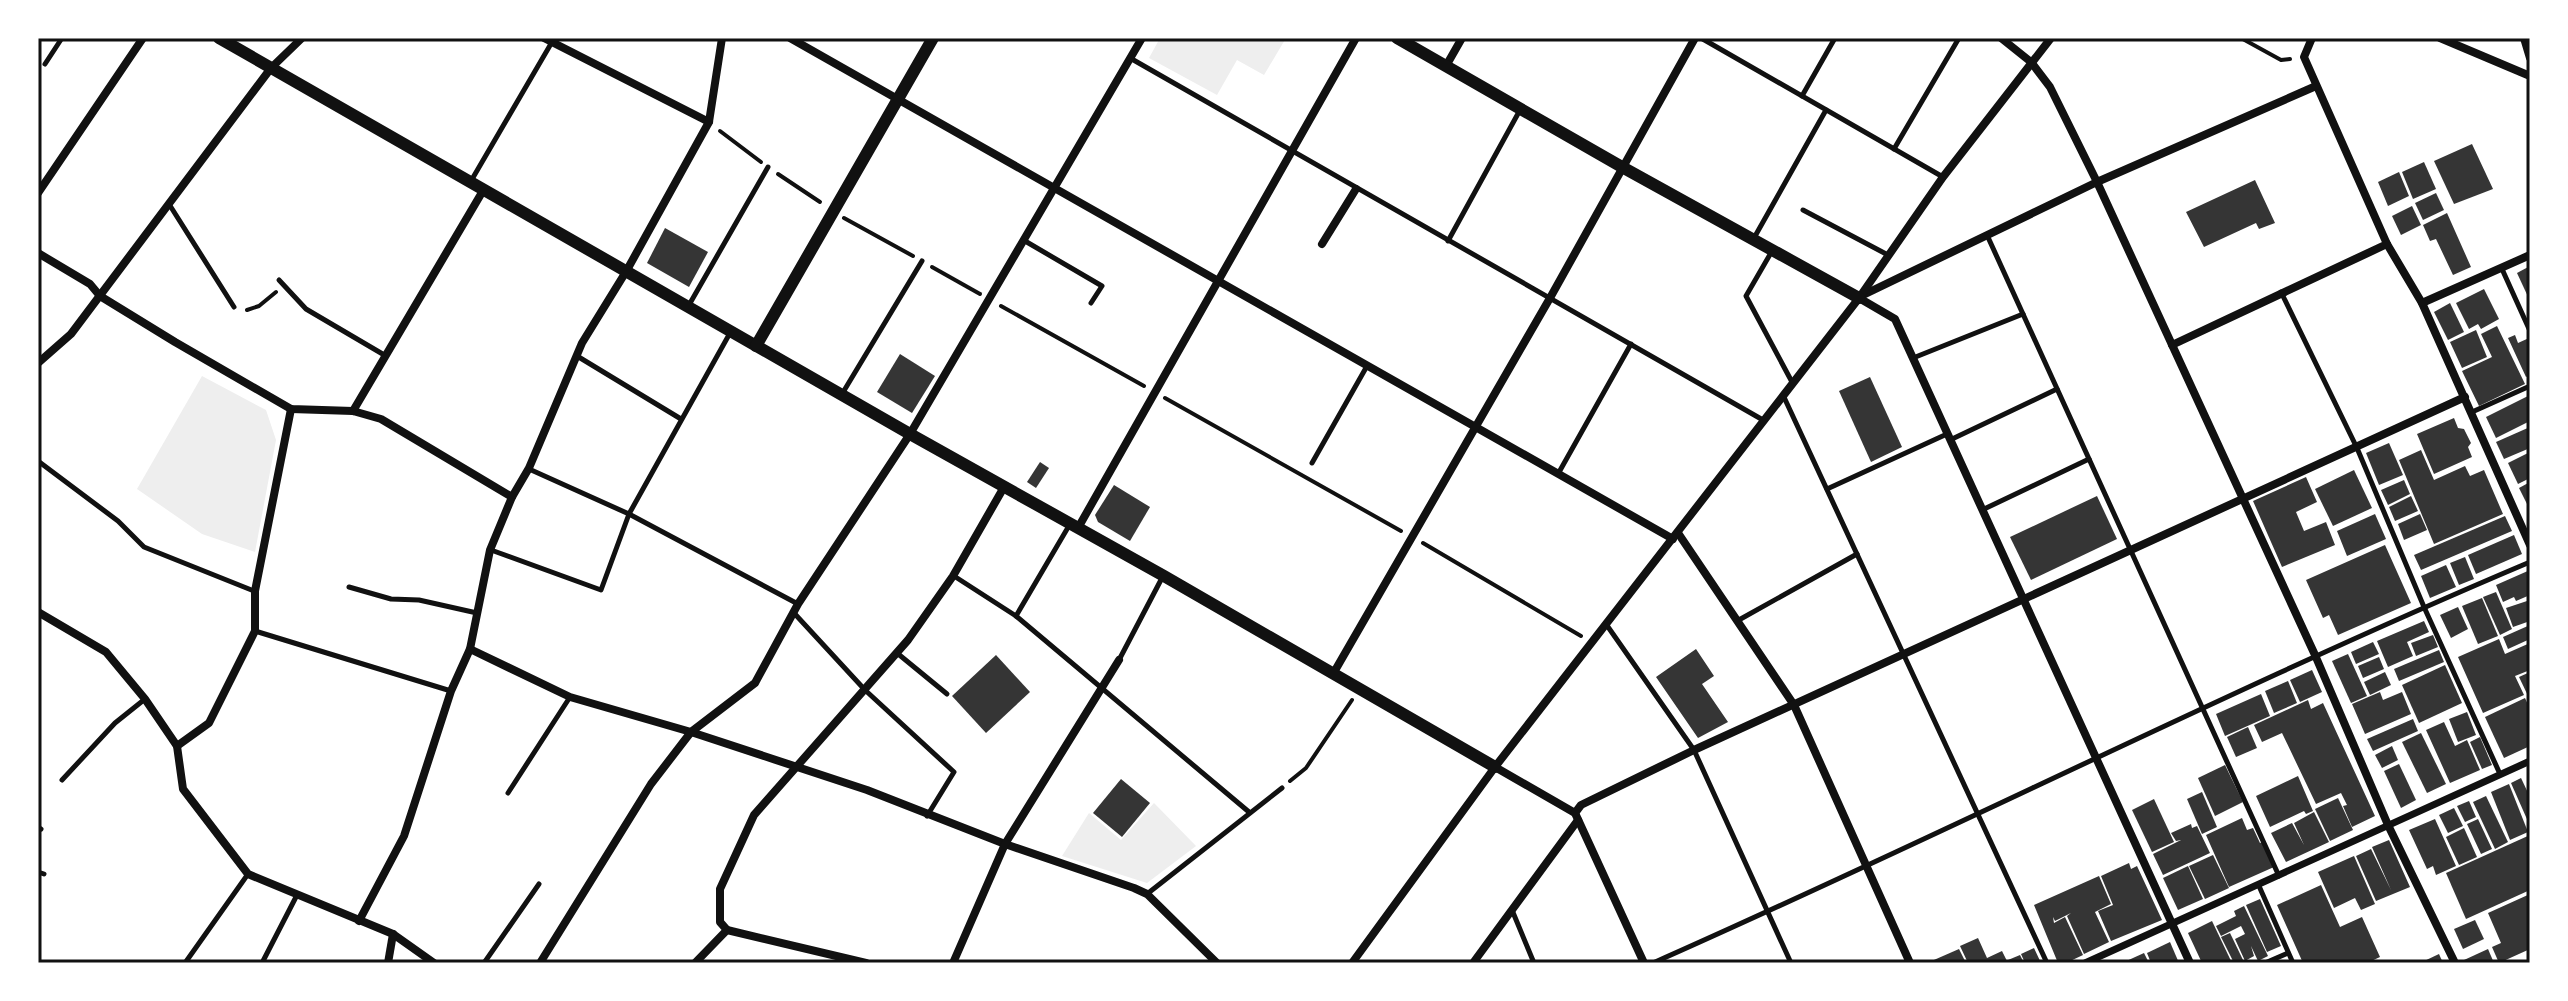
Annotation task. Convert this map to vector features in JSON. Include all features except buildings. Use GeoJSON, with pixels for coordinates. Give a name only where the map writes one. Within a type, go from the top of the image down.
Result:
{"type":"FeatureCollection","features":[{"type":"Feature","properties":{"kind":"street"},"geometry":{"type":"LineString","coordinates":[[38,193],[143,38]]}},
{"type":"Feature","properties":{"kind":"street"},"geometry":{"type":"LineString","coordinates":[[219,38],[841,395],[1164,576],[1576,817],[1644,963]]}},
{"type":"Feature","properties":{"kind":"street"},"geometry":{"type":"LineString","coordinates":[[38,363],[71,334],[271,68],[302,38]]}},
{"type":"Feature","properties":{"kind":"street"},"geometry":{"type":"LineString","coordinates":[[359,921],[404,836],[451,691],[470,649],[490,550],[512,497],[529,468],[582,343],[627,270],[709,122],[722,38]]}},
{"type":"Feature","properties":{"kind":"street"},"geometry":{"type":"LineString","coordinates":[[790,38],[1558,474],[1675,536],[1794,705],[1910,963]]}},
{"type":"Feature","properties":{"kind":"street"},"geometry":{"type":"LineString","coordinates":[[756,346],[933,38]]}},
{"type":"Feature","properties":{"kind":"street"},"geometry":{"type":"LineString","coordinates":[[540,963],[651,784],[691,732],[755,683],[798,604],[910,434],[1142,38]]}},
{"type":"Feature","properties":{"kind":"street"},"geometry":{"type":"LineString","coordinates":[[1074,525],[1356,38]]}},
{"type":"Feature","properties":{"kind":"street"},"geometry":{"type":"LineString","coordinates":[[1397,38],[1895,319],[2190,963]]}},
{"type":"Feature","properties":{"kind":"street"},"geometry":{"type":"LineString","coordinates":[[1446,66],[1462,38]]}},
{"type":"Feature","properties":{"kind":"street"},"geometry":{"type":"LineString","coordinates":[[1333,674],[1698,38]]}},
{"type":"Feature","properties":{"kind":"street"},"geometry":{"type":"LineString","coordinates":[[2003,38],[2031,62],[2050,87],[2097,182],[2315,655],[2388,825],[2455,963]]}},
{"type":"Feature","properties":{"kind":"street"},"geometry":{"type":"LineString","coordinates":[[1352,963],[1495,767],[1859,298],[1943,177],[2051,38]]}},
{"type":"Feature","properties":{"kind":"street"},"geometry":{"type":"LineString","coordinates":[[2312,38],[2304,57],[2316,86],[2387,244],[2422,303],[2530,545]]}},
{"type":"Feature","properties":{"kind":"street"},"geometry":{"type":"LineString","coordinates":[[2440,38],[2530,76]]}},
{"type":"Feature","properties":{"kind":"street"},"geometry":{"type":"LineString","coordinates":[[2524,38],[2530,58]]}},
{"type":"Feature","properties":{"kind":"street"},"geometry":{"type":"LineString","coordinates":[[548,40],[709,122]]}},
{"type":"Feature","properties":{"kind":"street"},"geometry":{"type":"LineString","coordinates":[[1859,298],[2097,182],[2316,86]]}},
{"type":"Feature","properties":{"kind":"street"},"geometry":{"type":"LineString","coordinates":[[353,411],[484,189]]}},
{"type":"Feature","properties":{"kind":"street"},"geometry":{"type":"LineString","coordinates":[[1322,244],[1356,189]]}},
{"type":"Feature","properties":{"kind":"street"},"geometry":{"type":"LineString","coordinates":[[2172,345],[2387,244]]}},
{"type":"Feature","properties":{"kind":"street"},"geometry":{"type":"LineString","coordinates":[[38,253],[90,284],[100,296],[291,409],[353,411],[381,419],[512,497]]}},
{"type":"Feature","properties":{"kind":"street"},"geometry":{"type":"LineString","coordinates":[[2422,303],[2530,255]]}},
{"type":"Feature","properties":{"kind":"street"},"geometry":{"type":"LineString","coordinates":[[1473,963],[1576,817],[1581,805],[1694,750],[2465,397]]}},
{"type":"Feature","properties":{"kind":"street"},"geometry":{"type":"LineString","coordinates":[[177,746],[209,723],[255,631],[255,591],[291,409]]}},
{"type":"Feature","properties":{"kind":"street"},"geometry":{"type":"LineString","coordinates":[[866,963],[829,959],[727,930],[720,922],[720,889],[754,815],[794,766],[897,653],[953,576],[1004,487]]}},
{"type":"Feature","properties":{"kind":"street"},"geometry":{"type":"LineString","coordinates":[[2520,522],[2530,518]]}},
{"type":"Feature","properties":{"kind":"street"},"geometry":{"type":"LineString","coordinates":[[38,612],[106,652],[145,699],[177,746],[183,789],[248,874],[393,934],[434,963]]}},
{"type":"Feature","properties":{"kind":"street"},"geometry":{"type":"LineString","coordinates":[[470,649],[570,697],[691,732],[867,790],[927,816],[1147,894],[1217,963]]}},
{"type":"Feature","properties":{"kind":"street"},"geometry":{"type":"LineString","coordinates":[[953,963],[1005,844],[1119,660]]}},
{"type":"Feature","properties":{"kind":"street"},"geometry":{"type":"LineString","coordinates":[[2085,963],[2530,761]]}},
{"type":"Feature","properties":{"kind":"street"},"geometry":{"type":"LineString","coordinates":[[695,963],[727,930]]}},
{"type":"Feature","properties":{"kind":"street"},"geometry":{"type":"LineString","coordinates":[[388,963],[393,934]]}},
{"type":"Feature","properties":{"kind":"lane"},"geometry":{"type":"LineString","coordinates":[[45,64],[62,38]]}},
{"type":"Feature","properties":{"kind":"lane"},"geometry":{"type":"LineString","coordinates":[[1698,38],[1943,177]]}},
{"type":"Feature","properties":{"kind":"lane"},"geometry":{"type":"LineString","coordinates":[[1802,96],[1835,38]]}},
{"type":"Feature","properties":{"kind":"lane"},"geometry":{"type":"LineString","coordinates":[[1894,149],[1959,38]]}},
{"type":"Feature","properties":{"kind":"lane"},"geometry":{"type":"LineString","coordinates":[[471,182],[548,40]]}},
{"type":"Feature","properties":{"kind":"lane"},"geometry":{"type":"LineString","coordinates":[[1130,58],[1763,420]]}},
{"type":"Feature","properties":{"kind":"lane"},"geometry":{"type":"LineString","coordinates":[[1448,241],[1521,109]]}},
{"type":"Feature","properties":{"kind":"lane"},"geometry":{"type":"LineString","coordinates":[[1753,239],[1826,110]]}},
{"type":"Feature","properties":{"kind":"lane"},"geometry":{"type":"LineString","coordinates":[[688,306],[768,167]]}},
{"type":"Feature","properties":{"kind":"lane"},"geometry":{"type":"LineString","coordinates":[[169,204],[234,307]]}},
{"type":"Feature","properties":{"kind":"lane"},"geometry":{"type":"LineString","coordinates":[[1803,210],[1888,255]]}},
{"type":"Feature","properties":{"kind":"lane"},"geometry":{"type":"LineString","coordinates":[[1987,235],[2279,877]]}},
{"type":"Feature","properties":{"kind":"lane"},"geometry":{"type":"LineString","coordinates":[[1025,241],[1102,286],[1091,303]]}},
{"type":"Feature","properties":{"kind":"lane"},"geometry":{"type":"LineString","coordinates":[[1772,250],[1746,296],[1792,382]]}},
{"type":"Feature","properties":{"kind":"lane"},"geometry":{"type":"LineString","coordinates":[[841,395],[922,261]]}},
{"type":"Feature","properties":{"kind":"lane"},"geometry":{"type":"LineString","coordinates":[[2502,269],[2530,331]]}},
{"type":"Feature","properties":{"kind":"lane"},"geometry":{"type":"LineString","coordinates":[[281,282],[306,309],[386,356]]}},
{"type":"Feature","properties":{"kind":"lane"},"geometry":{"type":"LineString","coordinates":[[2281,292],[2357,448],[2424,607],[2500,774]]}},
{"type":"Feature","properties":{"kind":"lane"},"geometry":{"type":"LineString","coordinates":[[1913,358],[2023,314]]}},
{"type":"Feature","properties":{"kind":"lane"},"geometry":{"type":"LineString","coordinates":[[490,550],[601,590],[629,514],[731,332]]}},
{"type":"Feature","properties":{"kind":"lane"},"geometry":{"type":"LineString","coordinates":[[1558,474],[1631,344]]}},
{"type":"Feature","properties":{"kind":"lane"},"geometry":{"type":"LineString","coordinates":[[577,356],[681,419]]}},
{"type":"Feature","properties":{"kind":"lane"},"geometry":{"type":"LineString","coordinates":[[1312,463],[1367,366]]}},
{"type":"Feature","properties":{"kind":"lane"},"geometry":{"type":"LineString","coordinates":[[2472,412],[2530,386]]}},
{"type":"Feature","properties":{"kind":"lane"},"geometry":{"type":"LineString","coordinates":[[1827,489],[2057,389]]}},
{"type":"Feature","properties":{"kind":"lane"},"geometry":{"type":"LineString","coordinates":[[1783,395],[2047,963]]}},
{"type":"Feature","properties":{"kind":"lane"},"geometry":{"type":"LineString","coordinates":[[1982,510],[2089,459]]}},
{"type":"Feature","properties":{"kind":"lane"},"geometry":{"type":"LineString","coordinates":[[38,461],[118,521],[144,547],[255,591]]}},
{"type":"Feature","properties":{"kind":"lane"},"geometry":{"type":"LineString","coordinates":[[529,468],[629,514],[798,604]]}},
{"type":"Feature","properties":{"kind":"lane"},"geometry":{"type":"LineString","coordinates":[[1016,616],[1074,525]]}},
{"type":"Feature","properties":{"kind":"lane"},"geometry":{"type":"LineString","coordinates":[[1737,621],[1857,554]]}},
{"type":"Feature","properties":{"kind":"lane"},"geometry":{"type":"LineString","coordinates":[[1653,963],[1867,867],[2315,655],[2530,562]]}},
{"type":"Feature","properties":{"kind":"lane"},"geometry":{"type":"LineString","coordinates":[[953,576],[1016,616],[1249,812]]}},
{"type":"Feature","properties":{"kind":"lane"},"geometry":{"type":"LineString","coordinates":[[1119,660],[1164,576]]}},
{"type":"Feature","properties":{"kind":"lane"},"geometry":{"type":"LineString","coordinates":[[349,587],[391,599],[419,600],[477,613]]}},
{"type":"Feature","properties":{"kind":"lane"},"geometry":{"type":"LineString","coordinates":[[793,613],[865,690],[954,772],[927,816]]}},
{"type":"Feature","properties":{"kind":"lane"},"geometry":{"type":"LineString","coordinates":[[1605,623],[1694,750],[1791,963]]}},
{"type":"Feature","properties":{"kind":"lane"},"geometry":{"type":"LineString","coordinates":[[255,631],[451,691]]}},
{"type":"Feature","properties":{"kind":"lane"},"geometry":{"type":"LineString","coordinates":[[897,653],[947,694]]}},
{"type":"Feature","properties":{"kind":"lane"},"geometry":{"type":"LineString","coordinates":[[508,793],[570,697]]}},
{"type":"Feature","properties":{"kind":"lane"},"geometry":{"type":"LineString","coordinates":[[62,780],[115,723],[145,699]]}},
{"type":"Feature","properties":{"kind":"lane"},"geometry":{"type":"LineString","coordinates":[[1147,894],[1282,788]]}},
{"type":"Feature","properties":{"kind":"lane"},"geometry":{"type":"LineString","coordinates":[[185,963],[248,874]]}},
{"type":"Feature","properties":{"kind":"lane"},"geometry":{"type":"LineString","coordinates":[[484,963],[539,884]]}},
{"type":"Feature","properties":{"kind":"lane"},"geometry":{"type":"LineString","coordinates":[[2259,886],[2293,963]]}},
{"type":"Feature","properties":{"kind":"lane"},"geometry":{"type":"LineString","coordinates":[[262,963],[297,895]]}},
{"type":"Feature","properties":{"kind":"lane"},"geometry":{"type":"LineString","coordinates":[[1512,910],[1534,963]]}},
{"type":"Feature","properties":{"kind":"lane"},"geometry":{"type":"LineString","coordinates":[[2265,963],[2288,953]]}},
{"type":"Feature","properties":{"kind":"path"},"geometry":{"type":"LineString","coordinates":[[2241,38],[2281,60],[2304,57]]}},
{"type":"Feature","properties":{"kind":"path"},"geometry":{"type":"LineString","coordinates":[[234,307],[242,310],[259,306],[281,282]]}},
{"type":"Feature","properties":{"kind":"path"},"geometry":{"type":"LineString","coordinates":[[1282,788],[1306,768],[1359,690]]}},
{"type":"Feature","properties":{"kind":"shaded area"},"geometry":{"type":"Polygon","coordinates":[[[1160,38],[1286,38],[1264,75],[1237,60],[1217,95],[1149,58],[1160,38]]]}},
{"type":"Feature","properties":{"kind":"shaded area"},"geometry":{"type":"Polygon","coordinates":[[[202,376],[266,410],[276,440],[255,552],[202,534],[137,489],[202,376]]]}},
{"type":"Feature","properties":{"kind":"shaded area"},"geometry":{"type":"Polygon","coordinates":[[[1154,803],[1196,846],[1147,883],[1062,856],[1089,813],[1121,840],[1154,803]]]}}]}
